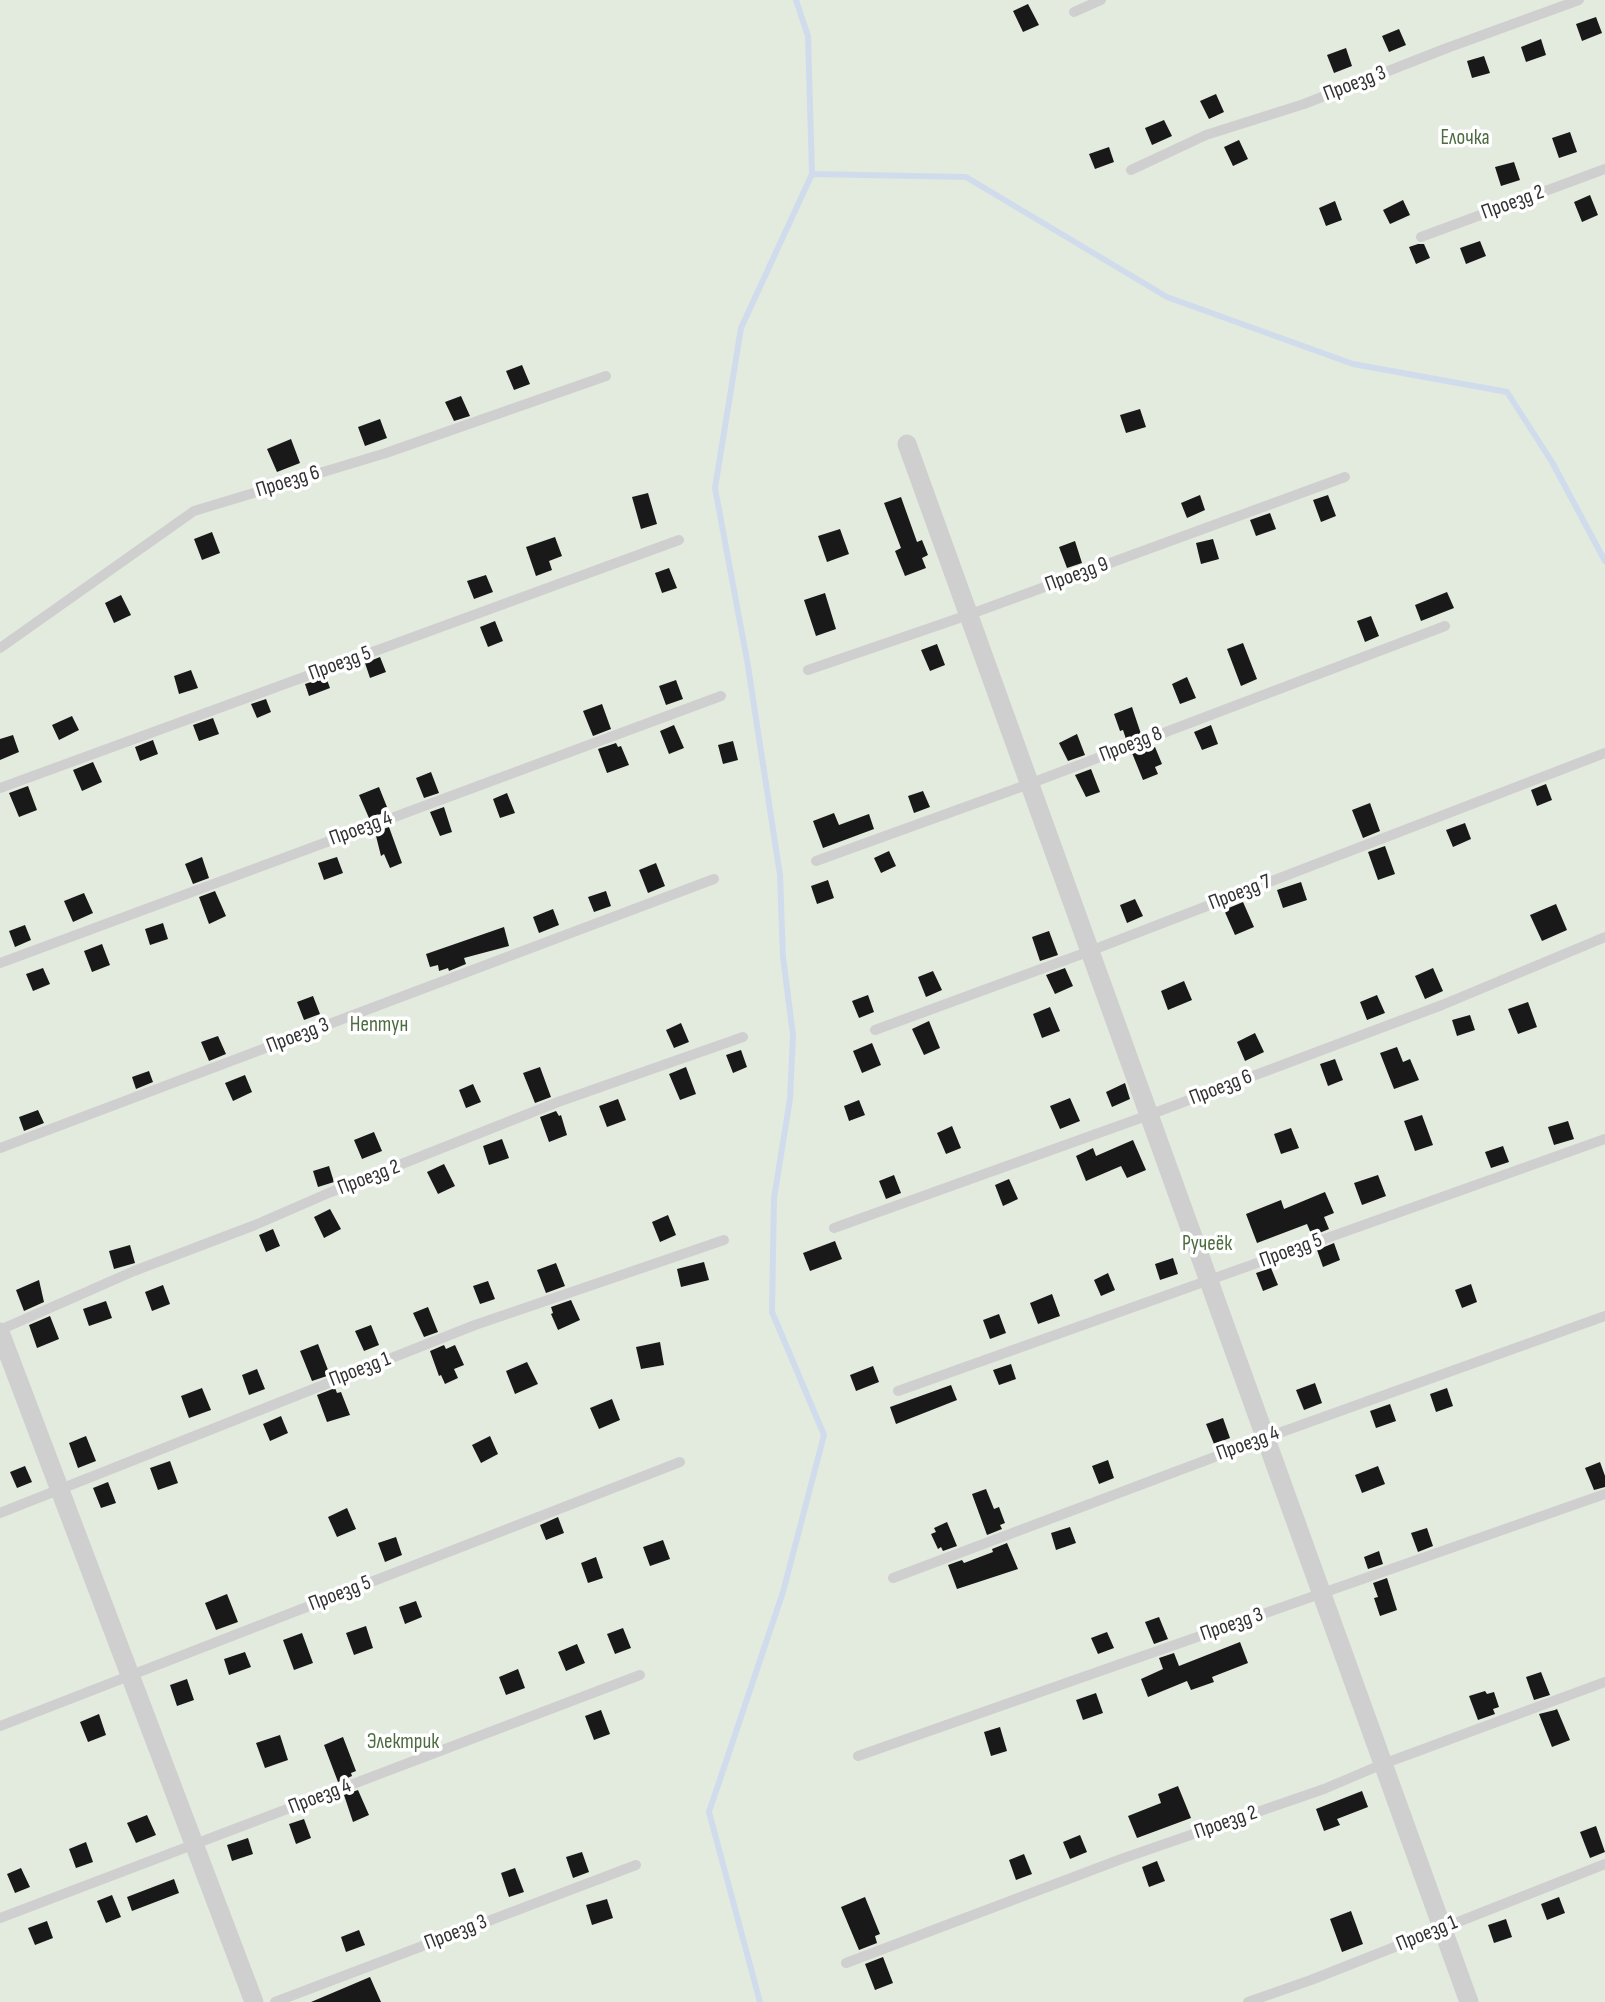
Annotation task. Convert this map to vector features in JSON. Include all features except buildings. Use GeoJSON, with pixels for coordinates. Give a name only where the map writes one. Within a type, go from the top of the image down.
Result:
{"type":"FeatureCollection","features":[{"type":"Feature","properties":{"kind":"street"},"geometry":{"type":"LineString","coordinates":[[906,444],[1469,2002]]}},
{"type":"Feature","properties":{"kind":"street"},"geometry":{"type":"LineString","coordinates":[[0,1331],[254,2002]]}},
{"type":"Feature","properties":{"kind":"lane"},"geometry":{"type":"LineString","coordinates":[[1073,12],[1101,0]]}},
{"type":"Feature","properties":{"kind":"lane","name":"Проезд 3"},"geometry":{"type":"LineString","coordinates":[[1131,170],[1206,135],[1304,104],[1579,0]]}},
{"type":"Feature","properties":{"kind":"lane","name":"Проезд 2"},"geometry":{"type":"LineString","coordinates":[[1421,237],[1605,169]]}},
{"type":"Feature","properties":{"kind":"lane","name":"Проезд 6"},"geometry":{"type":"LineString","coordinates":[[0,648],[194,511],[386,453],[606,376]]}},
{"type":"Feature","properties":{"kind":"lane","name":"Проезд 9"},"geometry":{"type":"LineString","coordinates":[[808,670],[968,615],[1345,477]]}},
{"type":"Feature","properties":{"kind":"lane","name":"Проезд 5"},"geometry":{"type":"LineString","coordinates":[[0,788],[680,540]]}},
{"type":"Feature","properties":{"kind":"lane","name":"Проезд 8"},"geometry":{"type":"LineString","coordinates":[[816,862],[1445,626]]}},
{"type":"Feature","properties":{"kind":"lane","name":"Проезд 4"},"geometry":{"type":"LineString","coordinates":[[0,963],[721,695]]}},
{"type":"Feature","properties":{"kind":"lane","name":"Проезд 7"},"geometry":{"type":"LineString","coordinates":[[875,1030],[1090,951],[1605,752]]}},
{"type":"Feature","properties":{"kind":"lane","name":"Проезд 3"},"geometry":{"type":"LineString","coordinates":[[0,1148],[714,879]]}},
{"type":"Feature","properties":{"kind":"lane","name":"Проезд 6"},"geometry":{"type":"LineString","coordinates":[[834,1228],[1149,1115],[1442,1005],[1605,937]]}},
{"type":"Feature","properties":{"kind":"lane","name":"Проезд 2"},"geometry":{"type":"LineString","coordinates":[[0,1331],[134,1271],[558,1102],[743,1037]]}},
{"type":"Feature","properties":{"kind":"lane","name":"Проезд 5"},"geometry":{"type":"LineString","coordinates":[[898,1391],[1605,1139]]}},
{"type":"Feature","properties":{"kind":"lane","name":"Проезд 1"},"geometry":{"type":"LineString","coordinates":[[0,1513],[475,1325],[724,1240]]}},
{"type":"Feature","properties":{"kind":"lane","name":"Проезд 4"},"geometry":{"type":"LineString","coordinates":[[893,1578],[1265,1438],[1605,1316]]}},
{"type":"Feature","properties":{"kind":"lane","name":"Проезд 5"},"geometry":{"type":"LineString","coordinates":[[0,1726],[680,1462]]}},
{"type":"Feature","properties":{"kind":"lane","name":"Проезд 3"},"geometry":{"type":"LineString","coordinates":[[858,1756],[1605,1494]]}},
{"type":"Feature","properties":{"kind":"lane","name":"Проезд 4"},"geometry":{"type":"LineString","coordinates":[[0,1918],[640,1675]]}},
{"type":"Feature","properties":{"kind":"lane","name":"Проезд 2"},"geometry":{"type":"LineString","coordinates":[[846,1963],[1124,1858],[1324,1789],[1383,1764],[1605,1682]]}},
{"type":"Feature","properties":{"kind":"lane","name":"Проезд 1"},"geometry":{"type":"LineString","coordinates":[[1248,2002],[1311,1980],[1605,1864]]}},
{"type":"Feature","properties":{"kind":"lane","name":"Проезд 3"},"geometry":{"type":"LineString","coordinates":[[275,2002],[636,1865]]}},
{"type":"Feature","properties":{"kind":"green space"},"geometry":{"type":"Polygon","coordinates":[[[0,0],[1605,0],[1605,2002],[0,2002],[0,0]]]}},
{"type":"Feature","properties":{"kind":"waterway"},"geometry":{"type":"LineString","coordinates":[[760,2002],[709,1812],[783,1592],[824,1435],[772,1312],[774,1198],[790,1099],[793,1035],[783,957],[780,875],[747,660],[715,488],[741,328],[812,174],[808,36],[796,0]]}},
{"type":"Feature","properties":{"kind":"waterway"},"geometry":{"type":"LineString","coordinates":[[812,174],[966,177],[1167,297],[1353,364],[1507,392],[1552,462],[1605,561]]}},
{"type":"Feature","properties":{"kind":"park label","name":"Елочка"},"geometry":{"type":"Point","coordinates":[1465,139]}},
{"type":"Feature","properties":{"kind":"park label","name":"Нептун"},"geometry":{"type":"Point","coordinates":[379,1026]}},
{"type":"Feature","properties":{"kind":"park label","name":"Ручеёк"},"geometry":{"type":"Point","coordinates":[1207,1245]}},
{"type":"Feature","properties":{"kind":"park label","name":"Электрик"},"geometry":{"type":"Point","coordinates":[403,1743]}}]}
